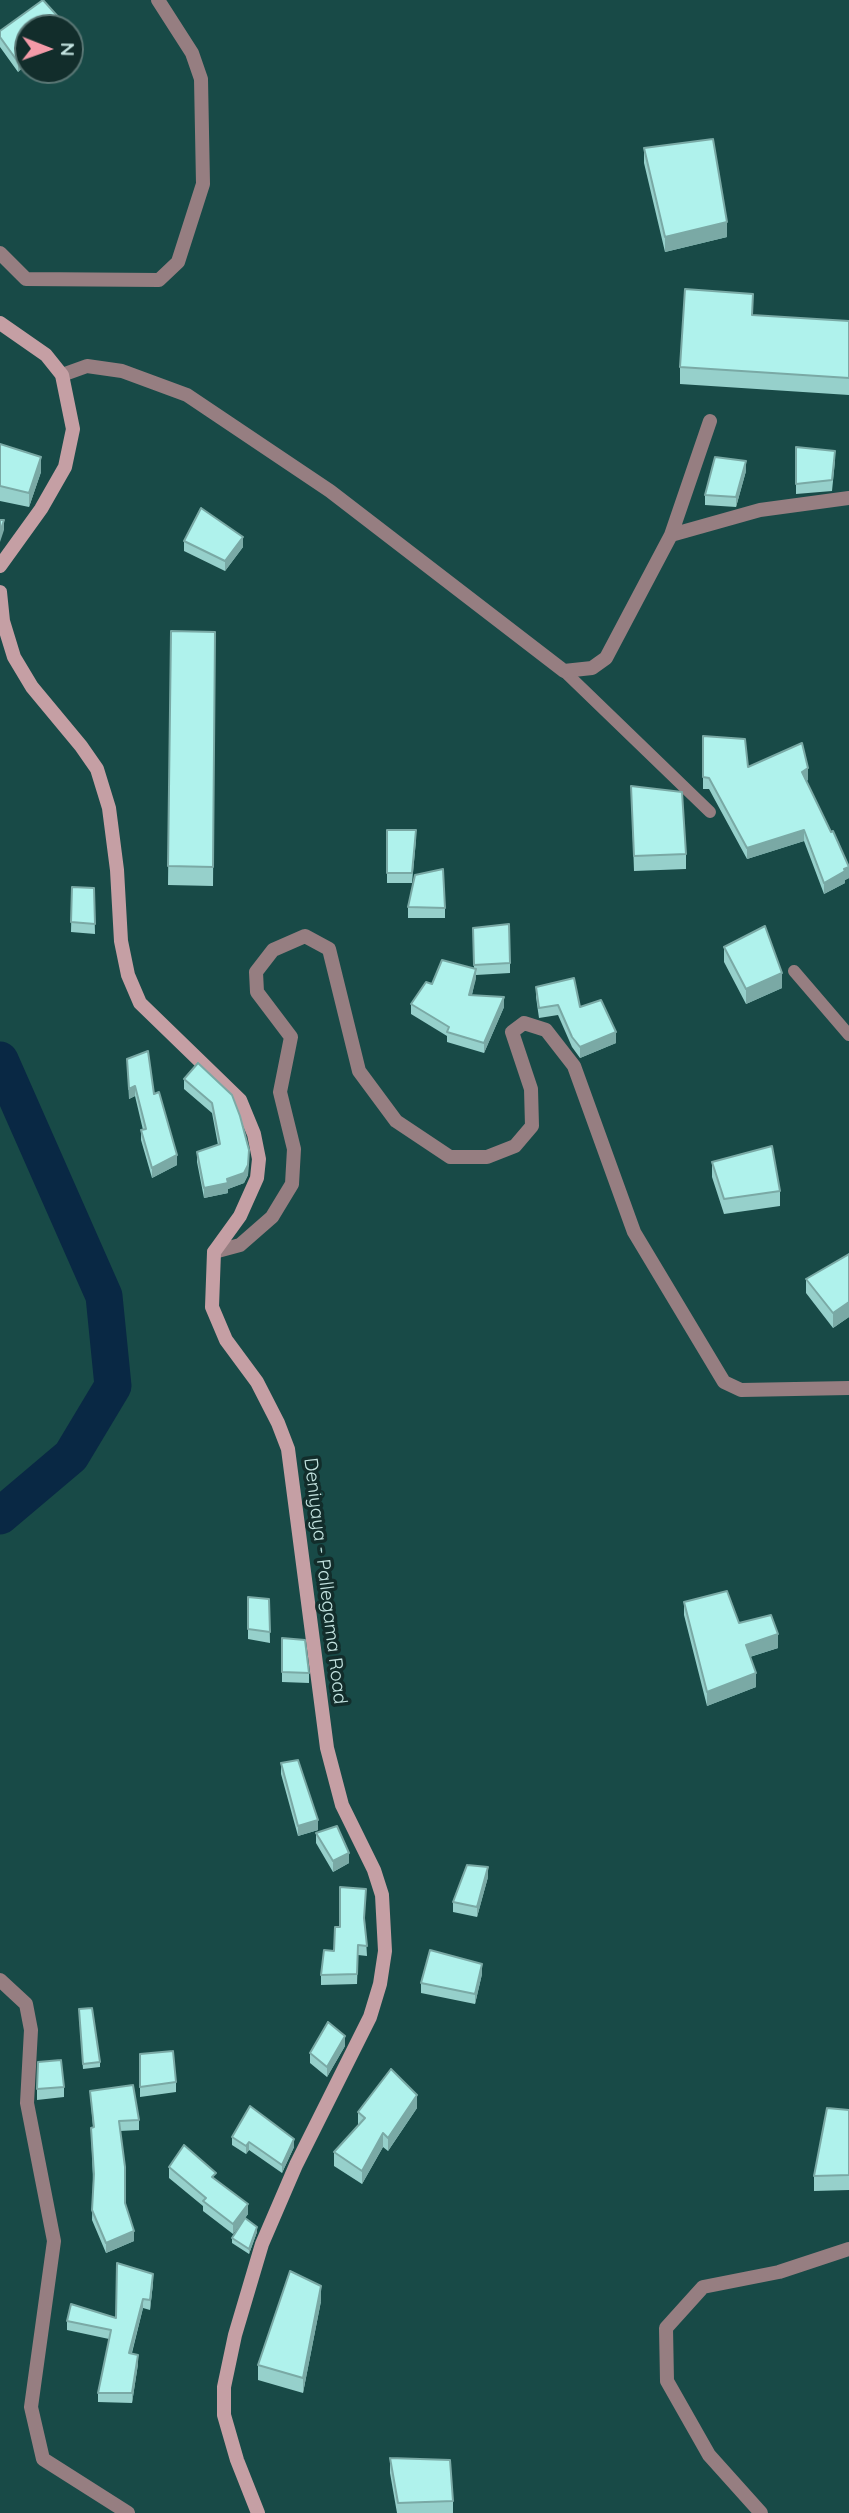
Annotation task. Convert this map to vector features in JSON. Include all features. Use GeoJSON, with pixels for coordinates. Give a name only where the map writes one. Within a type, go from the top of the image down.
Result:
{"type":"FeatureCollection","features":[{"type":"Feature","properties":{"kind":"main road"},"geometry":{"type":"LineString","coordinates":[[0,323],[46,355],[62,375],[73,429],[65,467],[41,509],[0,566]]}},
{"type":"Feature","properties":{"kind":"main road"},"geometry":{"type":"LineString","coordinates":[[0,592],[3,621],[14,657],[32,687],[97,769],[109,808],[117,870],[121,941],[128,975],[140,1003],[240,1100],[254,1134],[259,1159],[257,1178],[240,1216],[214,1252]]}},
{"type":"Feature","properties":{"kind":"main road","name":"Deniyaya - Pallegama Road"},"geometry":{"type":"LineString","coordinates":[[214,1252],[212,1307],[226,1340],[257,1382],[288,1449],[327,1748],[342,1805],[374,1870],[382,1895],[385,1951],[380,1984],[370,2017],[278,2203],[262,2244],[235,2335],[225,2387],[224,2415],[237,2460],[258,2513]]}},
{"type":"Feature","properties":{"kind":"street"},"geometry":{"type":"LineString","coordinates":[[0,253],[26,279],[159,280],[178,262],[203,184],[201,79],[192,53],[158,0]]}},
{"type":"Feature","properties":{"kind":"street"},"geometry":{"type":"LineString","coordinates":[[62,375],[87,366],[122,371],[187,395],[330,491],[564,671],[592,668],[606,658],[671,535],[710,421]]}},
{"type":"Feature","properties":{"kind":"street"},"geometry":{"type":"LineString","coordinates":[[671,535],[760,510],[849,498]]}},
{"type":"Feature","properties":{"kind":"street"},"geometry":{"type":"LineString","coordinates":[[214,1252],[240,1245],[272,1217],[292,1184],[293,1149],[280,1092],[291,1037],[257,992],[256,972],[274,950],[305,936],[329,949],[359,1071],[396,1121],[450,1157],[488,1157],[515,1146],[532,1126],[532,1101],[531,1089],[512,1032],[524,1023],[545,1030],[574,1066],[634,1232],[724,1382],[741,1390],[849,1388]]}},
{"type":"Feature","properties":{"kind":"street"},"geometry":{"type":"LineString","coordinates":[[0,1980],[26,2004],[32,2029],[27,2103],[54,2241],[31,2407],[43,2459],[126,2509],[128,2513]]}},
{"type":"Feature","properties":{"kind":"street"},"geometry":{"type":"LineString","coordinates":[[761,2513],[709,2455],[667,2381],[666,2328],[703,2287],[779,2272],[849,2249]]}},
{"type":"Feature","properties":{"kind":"lane"},"geometry":{"type":"LineString","coordinates":[[564,671],[710,812]]}},
{"type":"Feature","properties":{"kind":"lane"},"geometry":{"type":"LineString","coordinates":[[794,971],[849,1035]]}},
{"type":"Feature","properties":{"kind":"building"},"geometry":{"type":"Polygon","coordinates":[[[43,0],[56,14],[24,14],[43,0]]]}},
{"type":"Feature","properties":{"kind":"building"},"geometry":{"type":"Polygon","coordinates":[[[14,21],[14,56],[0,37],[0,31],[14,21]]]}},
{"type":"Feature","properties":{"kind":"building"},"geometry":{"type":"Polygon","coordinates":[[[713,139],[727,222],[665,237],[644,148],[713,139]]]}},
{"type":"Feature","properties":{"kind":"building"},"geometry":{"type":"Polygon","coordinates":[[[685,289],[753,294],[752,315],[849,321],[849,378],[680,367],[685,289]]]}},
{"type":"Feature","properties":{"kind":"building"},"geometry":{"type":"Polygon","coordinates":[[[0,444],[41,457],[29,493],[0,486],[0,444]]]}},
{"type":"Feature","properties":{"kind":"building"},"geometry":{"type":"Polygon","coordinates":[[[796,447],[835,451],[832,480],[796,484],[796,447]]]}},
{"type":"Feature","properties":{"kind":"building"},"geometry":{"type":"Polygon","coordinates":[[[715,457],[746,461],[736,497],[705,495],[715,457]]]}},
{"type":"Feature","properties":{"kind":"building"},"geometry":{"type":"Polygon","coordinates":[[[201,508],[243,537],[225,561],[184,541],[201,508]]]}},
{"type":"Feature","properties":{"kind":"building"},"geometry":{"type":"Polygon","coordinates":[[[171,631],[215,632],[213,867],[168,866],[171,631]]]}},
{"type":"Feature","properties":{"kind":"building"},"geometry":{"type":"Polygon","coordinates":[[[703,736],[745,739],[748,767],[802,743],[808,768],[802,772],[849,867],[824,883],[804,830],[747,848],[709,778],[703,777],[703,736]]]}},
{"type":"Feature","properties":{"kind":"building"},"geometry":{"type":"Polygon","coordinates":[[[631,786],[682,792],[686,854],[634,856],[631,786]]]}},
{"type":"Feature","properties":{"kind":"building"},"geometry":{"type":"Polygon","coordinates":[[[387,830],[416,830],[412,873],[387,873],[387,830]]]}},
{"type":"Feature","properties":{"kind":"building"},"geometry":{"type":"Polygon","coordinates":[[[443,869],[445,908],[408,907],[415,875],[443,869]]]}},
{"type":"Feature","properties":{"kind":"building"},"geometry":{"type":"Polygon","coordinates":[[[72,887],[94,888],[95,924],[71,922],[72,887]]]}},
{"type":"Feature","properties":{"kind":"building"},"geometry":{"type":"Polygon","coordinates":[[[509,924],[510,963],[474,965],[473,928],[509,924]]]}},
{"type":"Feature","properties":{"kind":"building"},"geometry":{"type":"Polygon","coordinates":[[[765,926],[782,973],[746,989],[724,947],[765,926]]]}},
{"type":"Feature","properties":{"kind":"building"},"geometry":{"type":"Polygon","coordinates":[[[442,960],[476,969],[469,995],[504,997],[484,1043],[447,1032],[449,1027],[411,1004],[426,982],[432,984],[442,960]]]}},
{"type":"Feature","properties":{"kind":"building"},"geometry":{"type":"Polygon","coordinates":[[[574,978],[580,1007],[601,1000],[616,1032],[580,1047],[572,1037],[558,1005],[539,1008],[536,987],[574,978]]]}},
{"type":"Feature","properties":{"kind":"building"},"geometry":{"type":"Polygon","coordinates":[[[148,1051],[154,1094],[159,1092],[177,1155],[152,1168],[141,1130],[146,1129],[135,1086],[129,1089],[127,1059],[148,1051]]]}},
{"type":"Feature","properties":{"kind":"building"},"geometry":{"type":"Polygon","coordinates":[[[198,1063],[232,1095],[249,1150],[248,1165],[244,1173],[227,1179],[228,1183],[204,1188],[197,1152],[220,1144],[212,1103],[184,1079],[198,1063]]]}},
{"type":"Feature","properties":{"kind":"building"},"geometry":{"type":"Polygon","coordinates":[[[772,1146],[780,1191],[724,1199],[712,1162],[772,1146]]]}},
{"type":"Feature","properties":{"kind":"building"},"geometry":{"type":"Polygon","coordinates":[[[849,1254],[849,1302],[833,1313],[806,1279],[849,1254]]]}},
{"type":"Feature","properties":{"kind":"building"},"geometry":{"type":"Polygon","coordinates":[[[727,1591],[739,1623],[771,1615],[778,1634],[746,1645],[756,1673],[707,1692],[684,1602],[727,1591]]]}},
{"type":"Feature","properties":{"kind":"building"},"geometry":{"type":"Polygon","coordinates":[[[248,1597],[269,1599],[270,1632],[248,1629],[248,1597]]]}},
{"type":"Feature","properties":{"kind":"building"},"geometry":{"type":"Polygon","coordinates":[[[282,1638],[305,1640],[309,1673],[282,1672],[282,1638]]]}},
{"type":"Feature","properties":{"kind":"building"},"geometry":{"type":"Polygon","coordinates":[[[298,1760],[318,1820],[298,1826],[281,1763],[298,1760]]]}},
{"type":"Feature","properties":{"kind":"building"},"geometry":{"type":"Polygon","coordinates":[[[337,1826],[349,1853],[333,1861],[316,1833],[337,1826]]]}},
{"type":"Feature","properties":{"kind":"building"},"geometry":{"type":"Polygon","coordinates":[[[467,1865],[488,1867],[477,1907],[453,1902],[467,1865]]]}},
{"type":"Feature","properties":{"kind":"building"},"geometry":{"type":"Polygon","coordinates":[[[340,1887],[366,1889],[364,1918],[367,1946],[358,1945],[357,1974],[321,1975],[324,1950],[334,1951],[335,1927],[340,1927],[340,1887]]]}},
{"type":"Feature","properties":{"kind":"building"},"geometry":{"type":"Polygon","coordinates":[[[430,1950],[482,1964],[475,1994],[421,1983],[430,1950]]]}},
{"type":"Feature","properties":{"kind":"building"},"geometry":{"type":"Polygon","coordinates":[[[92,2008],[100,2062],[83,2064],[79,2009],[92,2008]]]}},
{"type":"Feature","properties":{"kind":"building"},"geometry":{"type":"Polygon","coordinates":[[[328,2022],[345,2036],[327,2067],[310,2053],[328,2022]]]}},
{"type":"Feature","properties":{"kind":"building"},"geometry":{"type":"Polygon","coordinates":[[[173,2051],[176,2082],[140,2087],[140,2054],[173,2051]]]}},
{"type":"Feature","properties":{"kind":"building"},"geometry":{"type":"Polygon","coordinates":[[[61,2060],[64,2087],[37,2089],[38,2062],[61,2060]]]}},
{"type":"Feature","properties":{"kind":"building"},"geometry":{"type":"Polygon","coordinates":[[[391,2069],[417,2095],[388,2138],[383,2133],[362,2171],[334,2152],[365,2118],[358,2112],[391,2069]]]}},
{"type":"Feature","properties":{"kind":"building"},"geometry":{"type":"Polygon","coordinates":[[[133,2085],[139,2120],[119,2121],[125,2167],[125,2203],[134,2231],[106,2243],[92,2210],[94,2174],[91,2128],[94,2127],[90,2091],[133,2085]]]}},
{"type":"Feature","properties":{"kind":"building"},"geometry":{"type":"Polygon","coordinates":[[[250,2106],[294,2139],[282,2165],[249,2142],[246,2146],[232,2137],[250,2106]]]}},
{"type":"Feature","properties":{"kind":"building"},"geometry":{"type":"Polygon","coordinates":[[[827,2108],[849,2110],[849,2175],[814,2176],[827,2108]]]}},
{"type":"Feature","properties":{"kind":"building"},"geometry":{"type":"Polygon","coordinates":[[[184,2145],[216,2173],[212,2177],[248,2204],[233,2224],[203,2201],[206,2198],[169,2167],[184,2145]]]}},
{"type":"Feature","properties":{"kind":"building"},"geometry":{"type":"Polygon","coordinates":[[[245,2218],[257,2227],[249,2249],[232,2238],[245,2218]]]}},
{"type":"Feature","properties":{"kind":"building"},"geometry":{"type":"Polygon","coordinates":[[[117,2263],[153,2274],[150,2300],[143,2299],[129,2353],[138,2355],[132,2393],[98,2393],[111,2330],[67,2321],[71,2304],[116,2318],[117,2263]]]}},
{"type":"Feature","properties":{"kind":"building"},"geometry":{"type":"Polygon","coordinates":[[[290,2271],[321,2286],[303,2378],[258,2365],[290,2271]]]}},
{"type":"Feature","properties":{"kind":"building"},"geometry":{"type":"Polygon","coordinates":[[[390,2458],[450,2460],[453,2501],[398,2503],[390,2458]]]}},
{"type":"Feature","properties":{"kind":"waterway"},"geometry":{"type":"LineString","coordinates":[[0,1060],[104,1296],[113,1386],[71,1456],[0,1516]]}}]}
